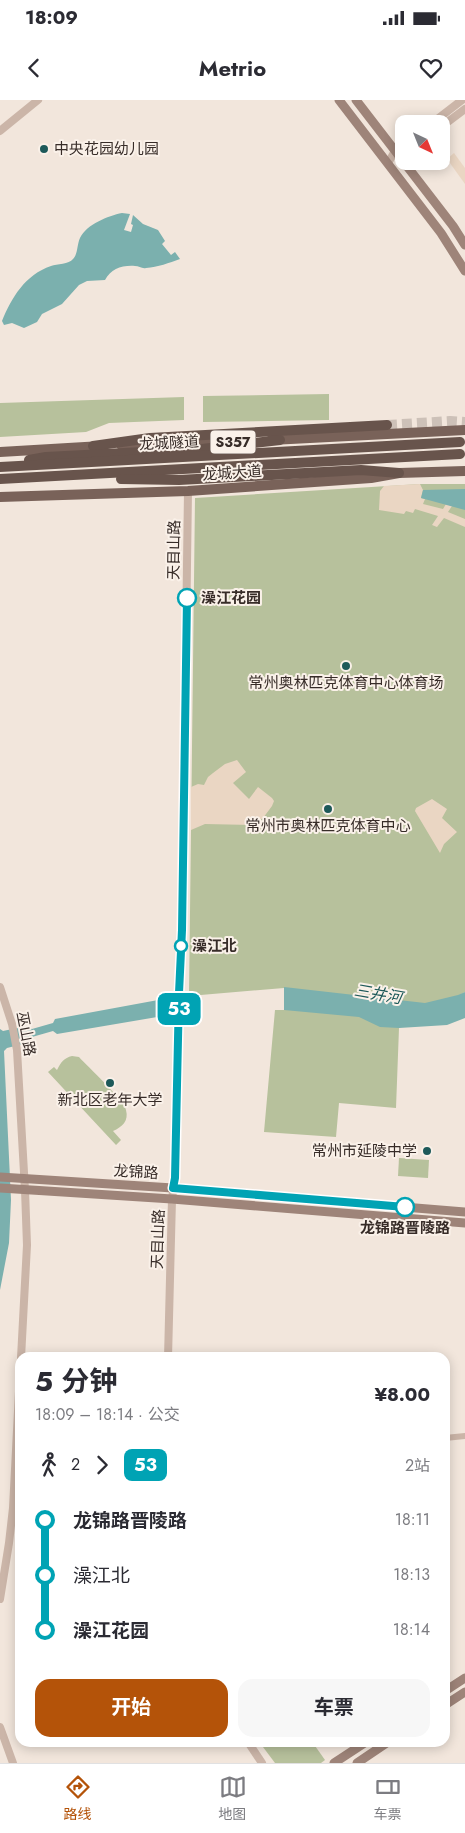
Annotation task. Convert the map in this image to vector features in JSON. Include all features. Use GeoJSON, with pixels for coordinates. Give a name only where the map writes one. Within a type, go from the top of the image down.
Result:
{"type":"FeatureCollection","features":[{"type":"Feature","properties":{"kind":"highway"},"geometry":{"type":"LineString","coordinates":[[93,446],[150,438],[387,425]]}},
{"type":"Feature","properties":{"kind":"highway"},"geometry":{"type":"LineString","coordinates":[[0,466],[46,457],[202,449],[280,440]]}},
{"type":"Feature","properties":{"kind":"highway","name":"龙城隧道"},"geometry":{"type":"LineString","coordinates":[[0,466],[460,442]]}},
{"type":"Feature","properties":{"kind":"highway","name":"龙城隧道"},"geometry":{"type":"LineString","coordinates":[[0,479],[460,454]]}},
{"type":"Feature","properties":{"kind":"highway"},"geometry":{"type":"LineString","coordinates":[[0,479],[179,480],[362,470],[399,473]]}},
{"type":"Feature","properties":{"kind":"main road"},"geometry":{"type":"LineString","coordinates":[[339,100],[388,163],[452,250],[465,271]]}},
{"type":"Feature","properties":{"kind":"main road"},"geometry":{"type":"LineString","coordinates":[[356,100],[395,149]]}},
{"type":"Feature","properties":{"kind":"main road"},"geometry":{"type":"LineString","coordinates":[[411,170],[465,245]]}},
{"type":"Feature","properties":{"kind":"main road","name":"龙城大道"},"geometry":{"type":"LineString","coordinates":[[0,452],[93,446],[280,440],[446,431],[465,428]]}},
{"type":"Feature","properties":{"kind":"main road","name":"龙城大道"},"geometry":{"type":"LineString","coordinates":[[0,497],[188,492],[371,478],[399,473],[465,470]]}},
{"type":"Feature","properties":{"kind":"main road","name":"龙锦路"},"geometry":{"type":"LineString","coordinates":[[0,1177],[173,1188],[465,1212]]}},
{"type":"Feature","properties":{"kind":"main road","name":"龙锦路"},"geometry":{"type":"LineString","coordinates":[[0,1188],[172,1199],[465,1223]]}},
{"type":"Feature","properties":{"kind":"main road"},"geometry":{"type":"LineString","coordinates":[[450,1688],[465,1678]]}},
{"type":"Feature","properties":{"kind":"main road"},"geometry":{"type":"LineString","coordinates":[[450,1702],[465,1692]]}},
{"type":"Feature","properties":{"kind":"main road"},"geometry":{"type":"LineString","coordinates":[[334,1763],[358,1747]]}},
{"type":"Feature","properties":{"kind":"main road"},"geometry":{"type":"LineString","coordinates":[[357,1763],[381,1747]]}},
{"type":"Feature","properties":{"kind":"street"},"geometry":{"type":"LineString","coordinates":[[0,131],[38,100]]}},
{"type":"Feature","properties":{"kind":"street"},"geometry":{"type":"LineString","coordinates":[[443,115],[462,100]]}},
{"type":"Feature","properties":{"kind":"street"},"geometry":{"type":"LineString","coordinates":[[450,120],[465,109]]}},
{"type":"Feature","properties":{"kind":"street"},"geometry":{"type":"LineString","coordinates":[[388,163],[395,158]]}},
{"type":"Feature","properties":{"kind":"street","name":"天目山路"},"geometry":{"type":"LineString","coordinates":[[168,1352],[182,930],[188,492]]}},
{"type":"Feature","properties":{"kind":"street","name":"巫山路"},"geometry":{"type":"LineString","coordinates":[[0,987],[12,1024],[17,1050],[27,1245],[21,1352]]}},
{"type":"Feature","properties":{"kind":"street"},"geometry":{"type":"LineString","coordinates":[[450,1438],[465,1436]]}},
{"type":"Feature","properties":{"kind":"street"},"geometry":{"type":"LineString","coordinates":[[0,1599],[9,1543],[15,1469]]}},
{"type":"Feature","properties":{"kind":"street"},"geometry":{"type":"LineString","coordinates":[[0,1727],[13,1763]]}},
{"type":"Feature","properties":{"kind":"street"},"geometry":{"type":"LineString","coordinates":[[251,1747],[262,1763]]}},
{"type":"Feature","properties":{"kind":"green space"},"geometry":{"type":"Polygon","coordinates":[[[329,394],[329,420],[203,422],[203,396],[329,394]]]}},
{"type":"Feature","properties":{"kind":"green space"},"geometry":{"type":"Polygon","coordinates":[[[184,397],[184,420],[109,423],[86,432],[0,437],[0,403],[184,397]]]}},
{"type":"Feature","properties":{"kind":"green space","name":"常州市奥林匹克体育中心"},"geometry":{"type":"Polygon","coordinates":[[[420,484],[465,484],[465,992],[399,1028],[396,1108],[339,1103],[336,1137],[264,1132],[275,1010],[284,1010],[284,988],[189,996],[195,498],[420,484]]]}},
{"type":"Feature","properties":{"kind":"green space"},"geometry":{"type":"Polygon","coordinates":[[[72,1056],[79,1057],[113,1091],[124,1105],[127,1114],[126,1120],[119,1128],[113,1131],[121,1140],[116,1145],[48,1072],[54,1067],[57,1070],[63,1061],[72,1056]]]}},
{"type":"Feature","properties":{"kind":"green space"},"geometry":{"type":"Polygon","coordinates":[[[399,1158],[429,1160],[428,1178],[398,1176],[399,1158]]]}},
{"type":"Feature","properties":{"kind":"green space"},"geometry":{"type":"Polygon","coordinates":[[[263,1747],[316,1747],[325,1760],[321,1763],[275,1763],[263,1747]]]}},
{"type":"Feature","properties":{"kind":"shaded area"},"geometry":{"type":"Polygon","coordinates":[[[454,153],[465,168],[465,184],[450,163],[450,156],[454,153]]]}},
{"type":"Feature","properties":{"kind":"shaded area"},"geometry":{"type":"Polygon","coordinates":[[[420,484],[423,490],[421,498],[425,499],[423,504],[443,509],[446,504],[452,506],[448,512],[465,519],[465,527],[444,518],[437,527],[432,525],[438,516],[415,509],[413,513],[406,511],[404,514],[379,510],[380,491],[384,486],[420,484]]]}},
{"type":"Feature","properties":{"kind":"shaded area"},"geometry":{"type":"Polygon","coordinates":[[[237,760],[246,772],[233,783],[249,799],[258,787],[272,798],[274,801],[272,806],[263,818],[252,825],[205,824],[191,830],[191,787],[198,784],[204,785],[208,777],[213,773],[225,764],[237,760]]]}},
{"type":"Feature","properties":{"kind":"shaded area"},"geometry":{"type":"Polygon","coordinates":[[[432,799],[447,809],[442,818],[457,832],[444,844],[440,853],[415,811],[416,808],[432,799]]]}},
{"type":"Feature","properties":{"kind":"water"},"geometry":{"type":"Polygon","coordinates":[[[122,213],[130,214],[124,230],[131,232],[133,215],[143,224],[158,230],[165,241],[162,244],[171,255],[175,252],[180,259],[163,265],[143,268],[130,266],[117,268],[105,280],[87,281],[79,285],[62,304],[42,314],[37,322],[24,328],[12,323],[4,325],[2,321],[10,304],[27,281],[42,270],[71,261],[75,257],[83,233],[104,219],[122,213]]]}},
{"type":"Feature","properties":{"kind":"water"},"geometry":{"type":"Polygon","coordinates":[[[465,489],[465,510],[421,498],[423,490],[465,489]]]}},
{"type":"Feature","properties":{"kind":"water"},"geometry":{"type":"Polygon","coordinates":[[[284,987],[425,1003],[465,992],[465,1018],[447,1025],[399,1028],[380,1027],[359,1017],[284,1010],[284,987]]]}},
{"type":"Feature","properties":{"kind":"water"},"geometry":{"type":"Polygon","coordinates":[[[169,998],[169,1015],[57,1034],[53,1031],[32,1037],[31,1042],[7,1048],[4,1051],[11,1200],[9,1243],[0,1290],[0,1029],[3,1031],[26,1026],[32,1029],[53,1023],[55,1019],[169,998]]]}},
{"type":"Feature","properties":{"kind":"tunnel"},"geometry":{"type":"LineString","coordinates":[[387,425],[450,421],[465,422]]}},
{"type":"Feature","properties":{"kind":"bus line","name":"53"},"geometry":{"type":"LineString","coordinates":[[187,598],[182,930],[175,1178],[173,1188],[405,1207]]}},
{"type":"Feature","properties":{"kind":"place","name":"中央花园幼儿园"},"geometry":{"type":"Point","coordinates":[44,149]}},
{"type":"Feature","properties":{"kind":"place","name":"澡江花园"},"geometry":{"type":"Point","coordinates":[187,598]}},
{"type":"Feature","properties":{"kind":"place","name":"常州奥林匹克体育中心体育场"},"geometry":{"type":"Point","coordinates":[346,666]}},
{"type":"Feature","properties":{"kind":"place","name":"常州市奥林匹克体育中心"},"geometry":{"type":"Point","coordinates":[328,809]}},
{"type":"Feature","properties":{"kind":"place","name":"澡江北"},"geometry":{"type":"Point","coordinates":[181,946]}},
{"type":"Feature","properties":{"kind":"place","name":"新北区老年大学"},"geometry":{"type":"Point","coordinates":[110,1083]}},
{"type":"Feature","properties":{"kind":"place","name":"常州市延陵中学"},"geometry":{"type":"Point","coordinates":[427,1151]}},
{"type":"Feature","properties":{"kind":"place","name":"龙锦路晋陵路"},"geometry":{"type":"Point","coordinates":[405,1207]}},
{"type":"Feature","properties":{"kind":"water label","name":"三井河"},"geometry":{"type":"Point","coordinates":[378,994]}}]}
